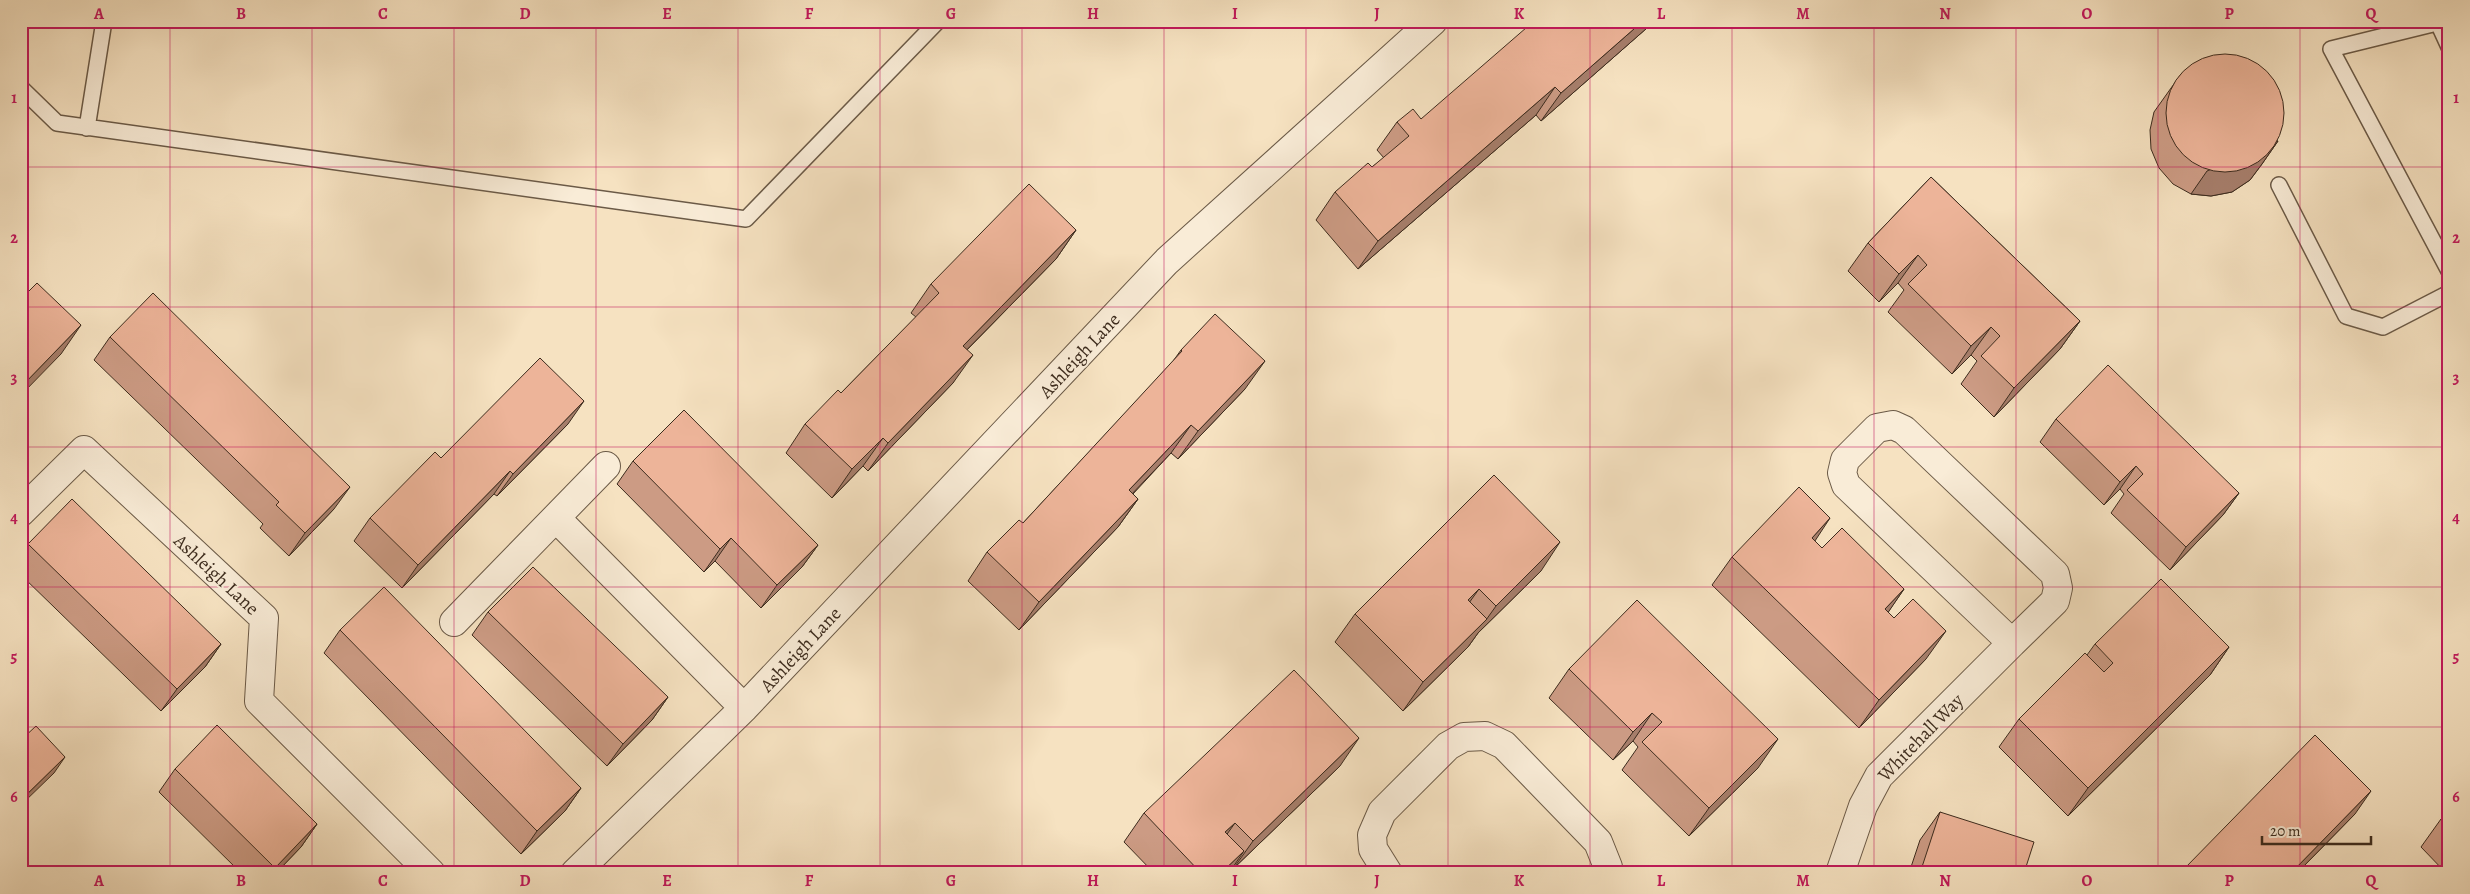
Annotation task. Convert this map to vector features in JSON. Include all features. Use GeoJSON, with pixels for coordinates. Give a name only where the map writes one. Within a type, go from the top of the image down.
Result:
{"type":"FeatureCollection","features":[{"type":"Feature","properties":{"kind":"street","name":"Ashleigh Lane"},"geometry":{"type":"LineString","coordinates":[[575,873],[744,708],[1167,261],[1433,21]]}},
{"type":"Feature","properties":{"kind":"street","name":"Whitehall Way"},"geometry":{"type":"LineString","coordinates":[[1840,873],[1863,806],[1879,776],[2055,601],[2058,588],[2054,574],[1904,430],[1893,425],[1877,428],[1845,460],[1842,473],[1846,485],[2012,643]]}},
{"type":"Feature","properties":{"kind":"street","name":"Ashleigh Lane"},"geometry":{"type":"LineString","coordinates":[[21,512],[84,450],[264,618],[259,702],[432,873]]}},
{"type":"Feature","properties":{"kind":"street"},"geometry":{"type":"LineString","coordinates":[[454,622],[606,466]]}},
{"type":"Feature","properties":{"kind":"street","name":"Ashleigh Lane"},"geometry":{"type":"LineString","coordinates":[[556,518],[744,708]]}},
{"type":"Feature","properties":{"kind":"street"},"geometry":{"type":"LineString","coordinates":[[1388,873],[1373,849],[1372,835],[1382,812],[1448,746],[1464,737],[1486,736],[1504,745],[1598,842],[1614,871]]}},
{"type":"Feature","properties":{"kind":"lane"},"geometry":{"type":"LineString","coordinates":[[88,128],[104,21]]}},
{"type":"Feature","properties":{"kind":"lane"},"geometry":{"type":"LineString","coordinates":[[21,88],[57,123],[746,219],[938,21]]}},
{"type":"Feature","properties":{"kind":"lane"},"geometry":{"type":"LineString","coordinates":[[2449,47],[2442,22],[2331,49],[2449,271]]}},
{"type":"Feature","properties":{"kind":"lane"},"geometry":{"type":"LineString","coordinates":[[2279,185],[2346,316],[2383,327],[2449,293]]}},
{"type":"Feature","properties":{"kind":"building"},"geometry":{"type":"Polygon","coordinates":[[[1534,21],[1643,21],[1561,93],[1555,87],[1378,241],[1335,192],[1368,163],[1372,167],[1409,136],[1397,122],[1413,109],[1421,119],[1534,21]]]}},
{"type":"Feature","properties":{"kind":"building"},"geometry":{"type":"Polygon","coordinates":[[[2225,54],[2248,58],[2267,71],[2280,90],[2284,113],[2280,136],[2267,155],[2248,168],[2225,172],[2202,168],[2183,155],[2170,136],[2166,113],[2170,90],[2183,71],[2202,58],[2225,54]]]}},
{"type":"Feature","properties":{"kind":"building"},"geometry":{"type":"Polygon","coordinates":[[[1931,177],[2080,321],[2014,388],[1981,356],[2000,336],[1991,327],[1971,346],[1908,284],[1927,265],[1918,255],[1899,274],[1868,243],[1931,177]]]}},
{"type":"Feature","properties":{"kind":"building"},"geometry":{"type":"Polygon","coordinates":[[[1029,184],[1076,230],[963,346],[973,355],[888,443],[883,438],[852,469],[805,424],[838,390],[841,393],[939,293],[931,284],[1029,184]]]}},
{"type":"Feature","properties":{"kind":"building"},"geometry":{"type":"Polygon","coordinates":[[[37,283],[81,325],[21,387],[21,299],[37,283]]]}},
{"type":"Feature","properties":{"kind":"building"},"geometry":{"type":"Polygon","coordinates":[[[153,293],[350,487],[305,533],[276,505],[279,502],[110,337],[153,293]]]}},
{"type":"Feature","properties":{"kind":"building"},"geometry":{"type":"Polygon","coordinates":[[[1215,314],[1265,361],[1198,431],[1191,425],[1129,490],[1138,499],[1039,602],[987,552],[1019,520],[1023,523],[1215,314]]]}},
{"type":"Feature","properties":{"kind":"building"},"geometry":{"type":"Polygon","coordinates":[[[540,358],[584,401],[513,474],[510,471],[418,565],[370,518],[435,452],[441,458],[540,358]]]}},
{"type":"Feature","properties":{"kind":"building"},"geometry":{"type":"Polygon","coordinates":[[[2108,365],[2239,493],[2186,547],[2127,490],[2143,474],[2136,466],[2120,482],[2056,419],[2108,365]]]}},
{"type":"Feature","properties":{"kind":"building"},"geometry":{"type":"Polygon","coordinates":[[[684,410],[818,545],[777,585],[731,538],[720,549],[633,461],[684,410]]]}},
{"type":"Feature","properties":{"kind":"building"},"geometry":{"type":"Polygon","coordinates":[[[1494,475],[1560,542],[1496,606],[1479,589],[1468,600],[1487,619],[1423,682],[1355,614],[1494,475]]]}},
{"type":"Feature","properties":{"kind":"building"},"geometry":{"type":"Polygon","coordinates":[[[1799,487],[1830,518],[1812,538],[1822,548],[1842,528],[1904,589],[1885,609],[1894,618],[1913,599],[1946,631],[1879,700],[1732,557],[1799,487]]]}},
{"type":"Feature","properties":{"kind":"building"},"geometry":{"type":"Polygon","coordinates":[[[72,499],[221,644],[177,689],[28,544],[72,499]]]}},
{"type":"Feature","properties":{"kind":"building"},"geometry":{"type":"Polygon","coordinates":[[[533,567],[668,697],[623,744],[488,612],[533,567]]]}},
{"type":"Feature","properties":{"kind":"building"},"geometry":{"type":"Polygon","coordinates":[[[2161,579],[2229,647],[2088,788],[2019,719],[2085,653],[2104,672],[2113,663],[2095,644],[2161,579]]]}},
{"type":"Feature","properties":{"kind":"building"},"geometry":{"type":"Polygon","coordinates":[[[384,587],[581,788],[537,831],[340,630],[384,587]]]}},
{"type":"Feature","properties":{"kind":"building"},"geometry":{"type":"Polygon","coordinates":[[[1637,600],[1778,739],[1709,808],[1642,742],[1662,722],[1652,713],[1633,732],[1569,669],[1637,600]]]}},
{"type":"Feature","properties":{"kind":"building"},"geometry":{"type":"Polygon","coordinates":[[[1294,670],[1359,738],[1253,841],[1235,823],[1225,832],[1244,851],[1221,873],[1201,873],[1144,813],[1294,670]]]}},
{"type":"Feature","properties":{"kind":"building"},"geometry":{"type":"Polygon","coordinates":[[[217,725],[317,824],[275,868],[175,769],[217,725]]]}},
{"type":"Feature","properties":{"kind":"building"},"geometry":{"type":"Polygon","coordinates":[[[36,726],[65,757],[21,800],[21,740],[36,726]]]}},
{"type":"Feature","properties":{"kind":"building"},"geometry":{"type":"Polygon","coordinates":[[[2315,735],[2371,791],[2291,873],[2190,873],[2185,868],[2315,735]]]}},
{"type":"Feature","properties":{"kind":"building"},"geometry":{"type":"Polygon","coordinates":[[[1940,812],[2034,842],[2024,873],[1920,873],[1940,812]]]}},
{"type":"Feature","properties":{"kind":"building"},"geometry":{"type":"Polygon","coordinates":[[[2449,812],[2449,827],[2441,819],[2449,812]]]}},
{"type":"Feature","properties":{"kind":"building"},"geometry":{"type":"Polygon","coordinates":[[[1340,866],[1346,873],[1333,873],[1340,866]]]}}]}
